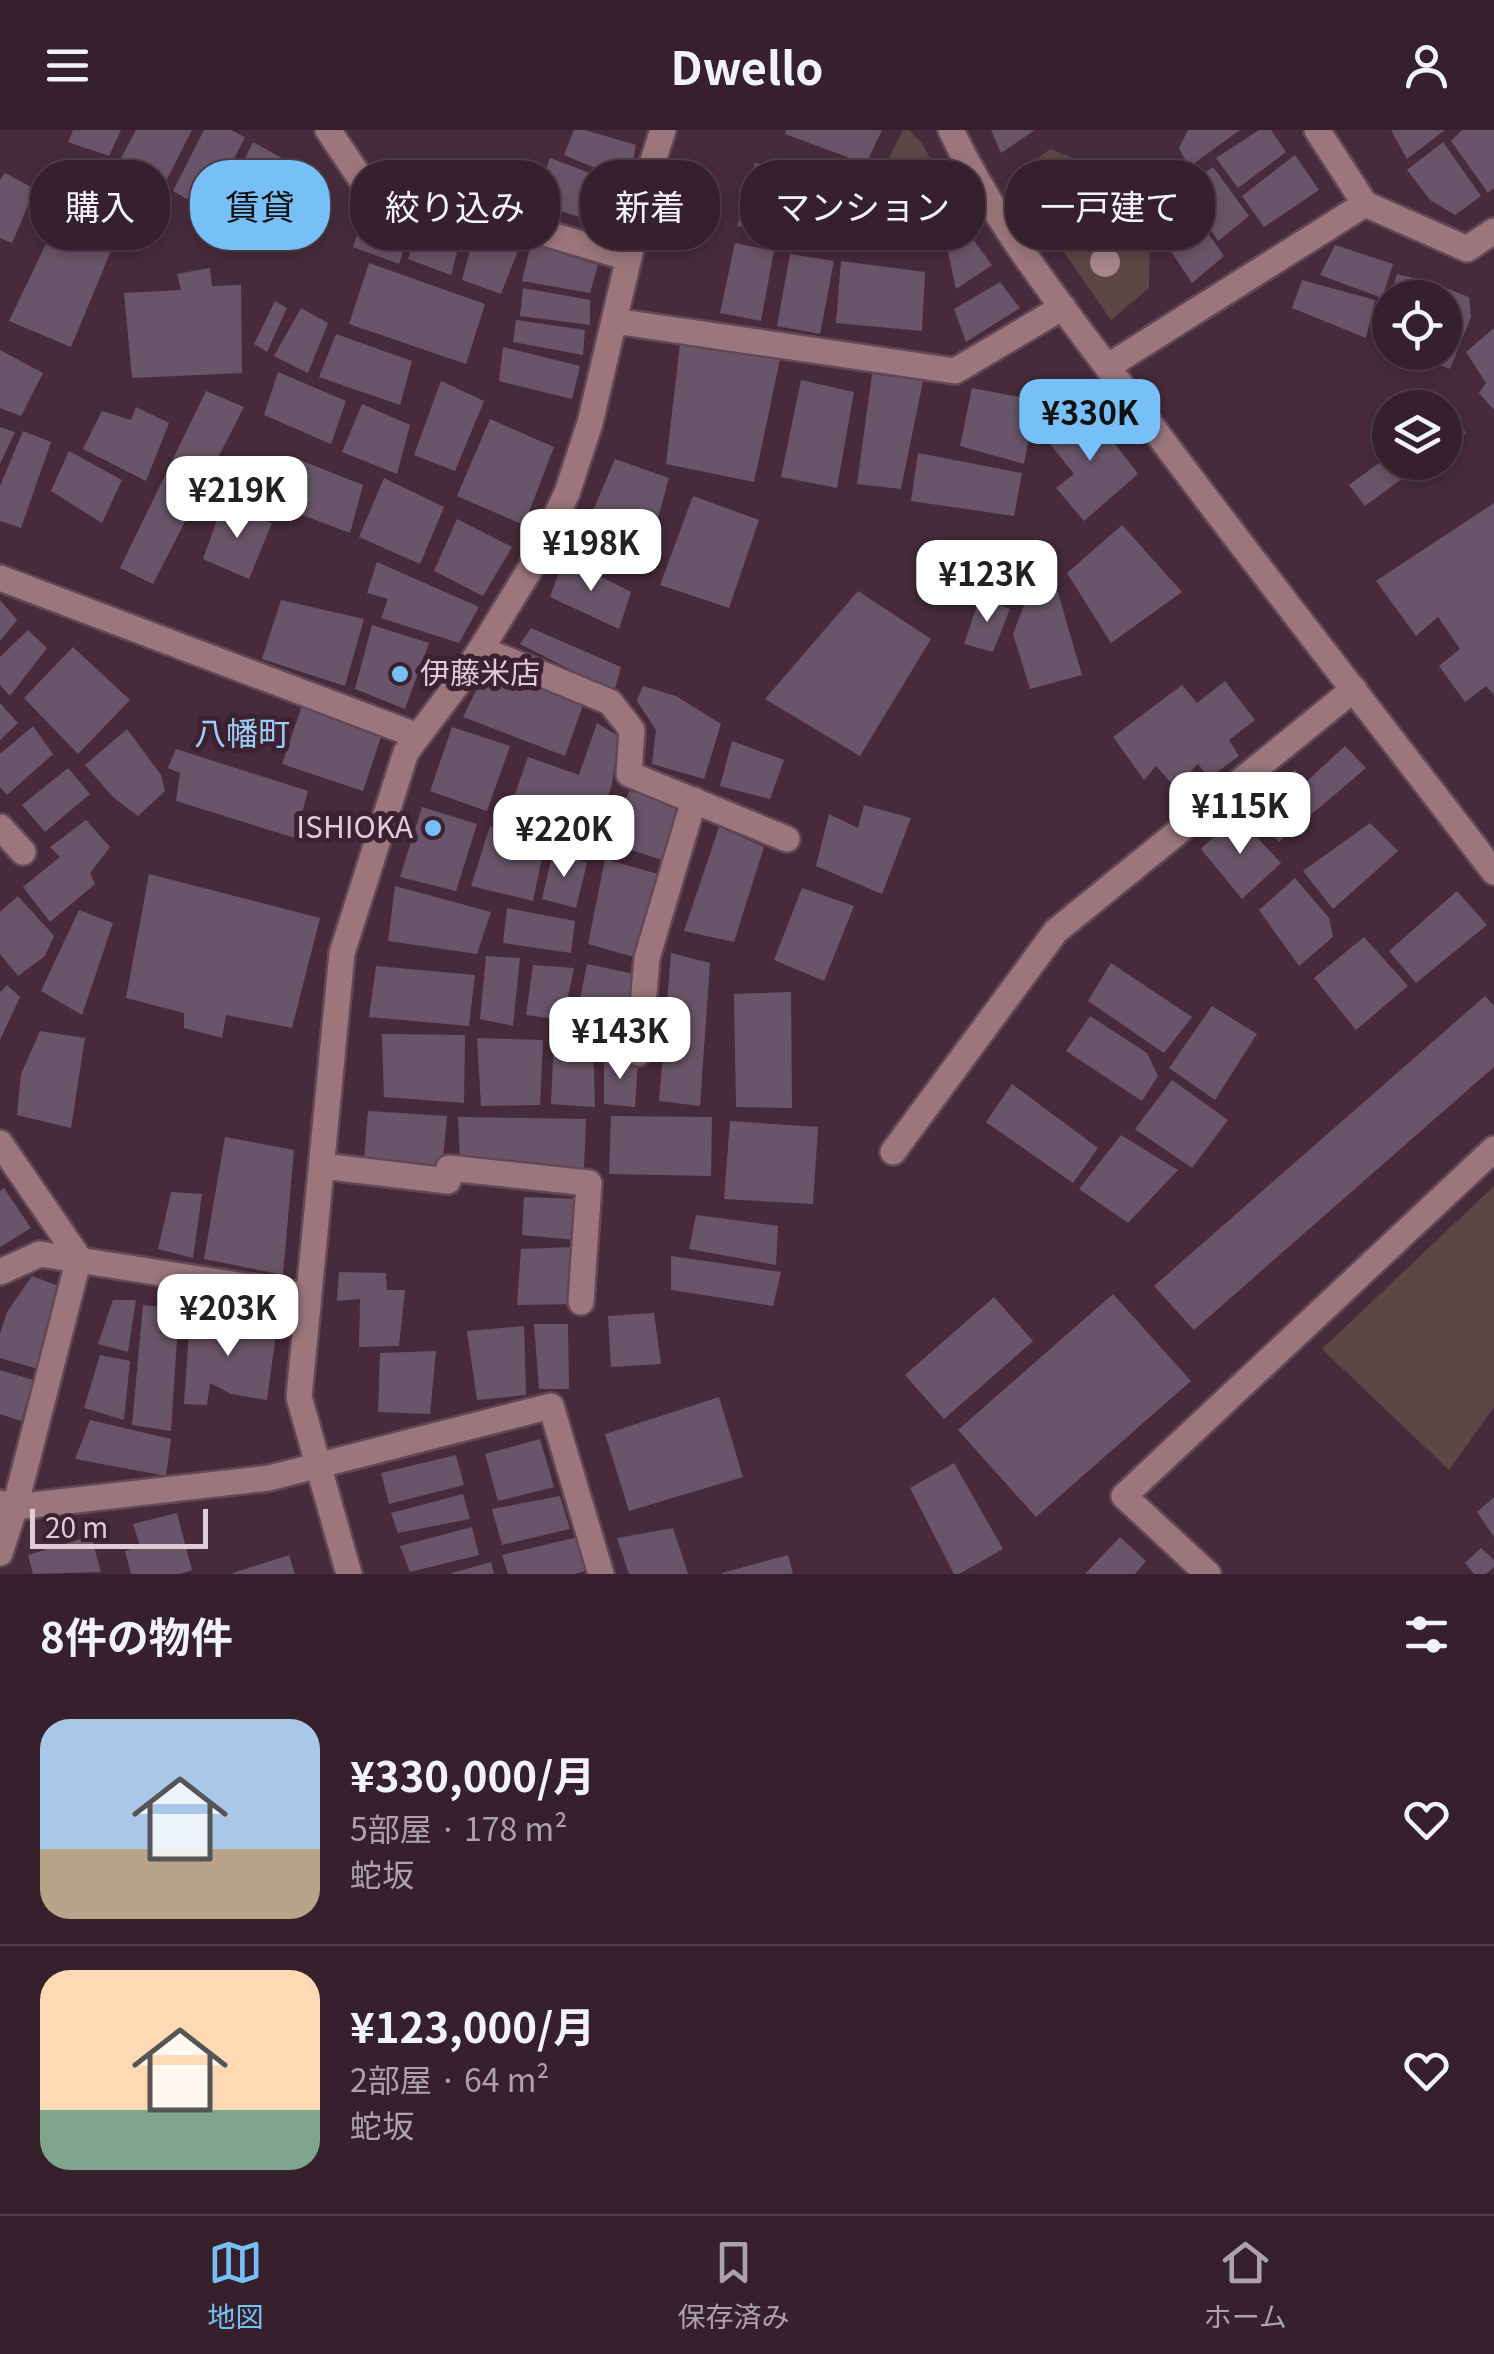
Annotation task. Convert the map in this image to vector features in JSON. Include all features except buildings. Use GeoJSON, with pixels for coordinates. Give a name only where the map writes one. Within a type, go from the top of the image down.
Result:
{"type":"FeatureCollection","features":[{"type":"Feature","properties":{"kind":"street"},"geometry":{"type":"LineString","coordinates":[[328,130],[360,179],[629,258]]}},
{"type":"Feature","properties":{"kind":"street"},"geometry":{"type":"LineString","coordinates":[[349,1574],[299,1397],[342,953],[406,752],[480,649],[532,566],[567,494],[590,423],[648,176],[663,130]]}},
{"type":"Feature","properties":{"kind":"street"},"geometry":{"type":"LineString","coordinates":[[951,130],[976,184],[1063,307],[1494,872]]}},
{"type":"Feature","properties":{"kind":"street"},"geometry":{"type":"LineString","coordinates":[[1317,130],[1365,204],[1466,250],[1494,230]]}},
{"type":"Feature","properties":{"kind":"street"},"geometry":{"type":"LineString","coordinates":[[1107,367],[1365,204]]}},
{"type":"Feature","properties":{"kind":"street"},"geometry":{"type":"LineString","coordinates":[[614,321],[955,371],[1063,307]]}},
{"type":"Feature","properties":{"kind":"street"},"geometry":{"type":"LineString","coordinates":[[0,578],[418,736]]}},
{"type":"Feature","properties":{"kind":"street"},"geometry":{"type":"LineString","coordinates":[[480,649],[610,702],[632,730],[629,774],[787,839]]}},
{"type":"Feature","properties":{"kind":"street"},"geometry":{"type":"LineString","coordinates":[[893,1152],[1056,930],[1354,689]]}},
{"type":"Feature","properties":{"kind":"street"},"geometry":{"type":"LineString","coordinates":[[639,1054],[647,958],[694,800]]}},
{"type":"Feature","properties":{"kind":"street"},"geometry":{"type":"LineString","coordinates":[[0,827],[22,852]]}},
{"type":"Feature","properties":{"kind":"street"},"geometry":{"type":"LineString","coordinates":[[0,1142],[79,1258]]}},
{"type":"Feature","properties":{"kind":"street"},"geometry":{"type":"LineString","coordinates":[[1208,1574],[1124,1496],[1494,1149]]}},
{"type":"Feature","properties":{"kind":"street"},"geometry":{"type":"LineString","coordinates":[[322,1166],[448,1181],[449,1168],[590,1183],[581,1302]]}},
{"type":"Feature","properties":{"kind":"street"},"geometry":{"type":"LineString","coordinates":[[0,1272],[40,1254],[308,1296]]}},
{"type":"Feature","properties":{"kind":"street"},"geometry":{"type":"LineString","coordinates":[[0,1553],[8,1504],[79,1258]]}},
{"type":"Feature","properties":{"kind":"street"},"geometry":{"type":"LineString","coordinates":[[8,1504],[269,1478],[551,1406],[601,1574]]}},
{"type":"Feature","properties":{"kind":"shaded area"},"geometry":{"type":"Polygon","coordinates":[[[903,130],[909,130],[931,160],[888,160],[903,130]]]}},
{"type":"Feature","properties":{"kind":"shaded area"},"geometry":{"type":"Polygon","coordinates":[[[1050,149],[1078,160],[1035,160],[1050,149]]]}},
{"type":"Feature","properties":{"kind":"shaded area"},"geometry":{"type":"Polygon","coordinates":[[[1063,250],[1150,250],[1149,288],[1111,320],[1063,250]]]}},
{"type":"Feature","properties":{"kind":"shaded area"},"geometry":{"type":"Polygon","coordinates":[[[1494,1186],[1494,1407],[1449,1470],[1322,1349],[1494,1186]]]}},
{"type":"Feature","properties":{"kind":"place","name":"伊藤米店"},"geometry":{"type":"Point","coordinates":[400,674]}},
{"type":"Feature","properties":{"kind":"place","name":"ISHIOKA"},"geometry":{"type":"Point","coordinates":[433,828]}},
{"type":"Feature","properties":{"kind":"district","name":"八幡町"},"geometry":{"type":"Point","coordinates":[242,734]}}]}
